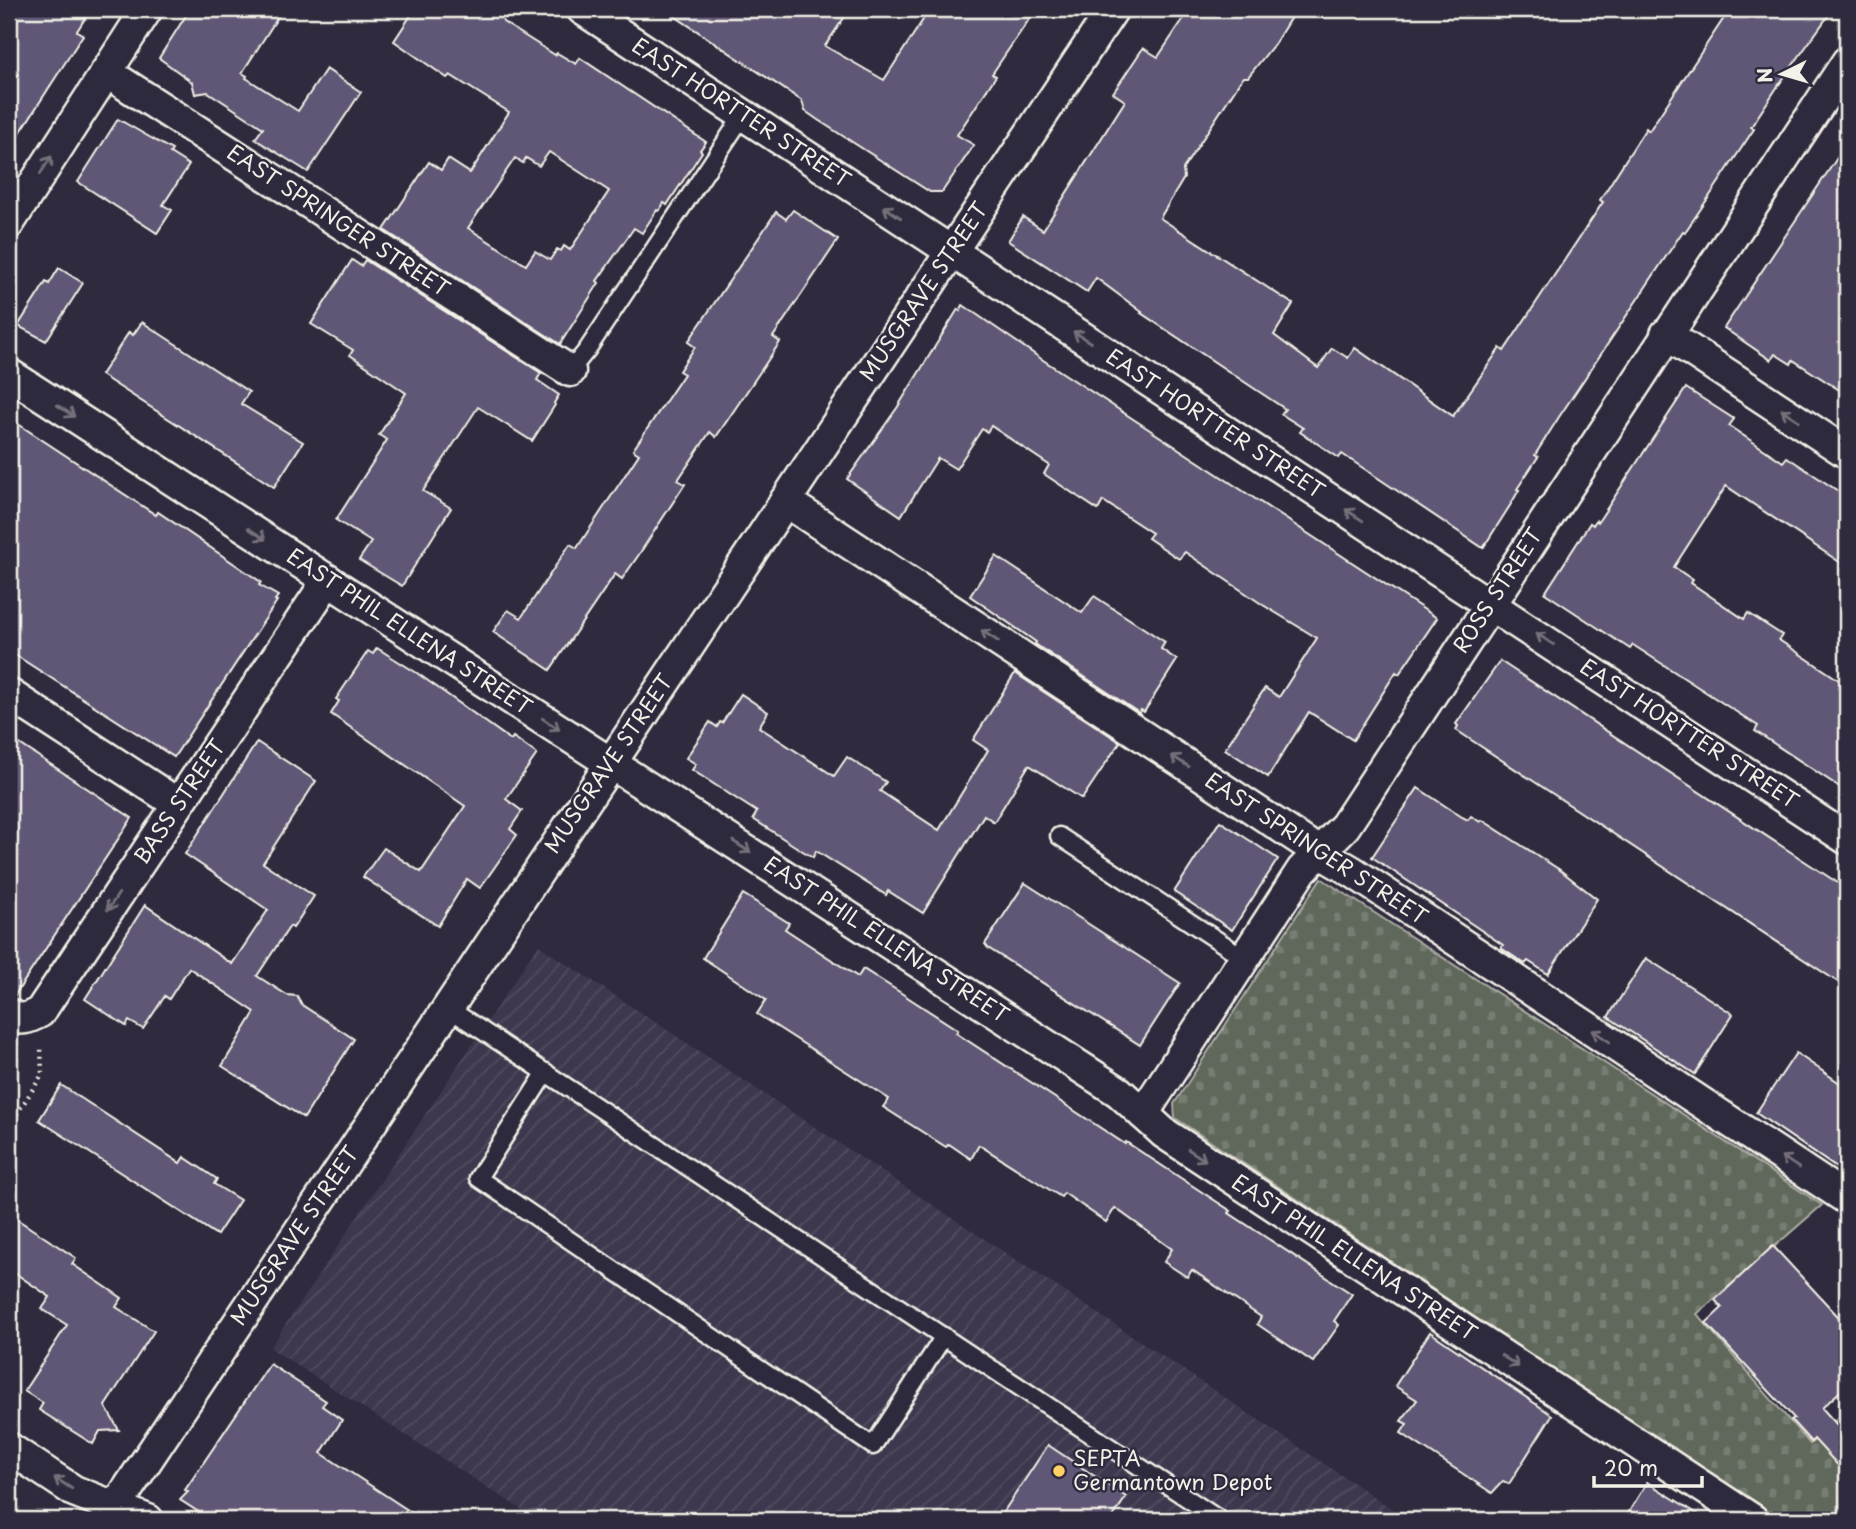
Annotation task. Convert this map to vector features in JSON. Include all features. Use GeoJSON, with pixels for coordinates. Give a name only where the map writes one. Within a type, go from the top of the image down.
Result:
{"type":"FeatureCollection","features":[{"type":"Feature","properties":{"kind":"street"},"geometry":{"type":"LineString","coordinates":[[9,223],[147,9]]}},
{"type":"Feature","properties":{"kind":"street","name":"EAST HORTTER STREET"},"geometry":{"type":"LineString","coordinates":[[582,9],[1847,839]]}},
{"type":"Feature","properties":{"kind":"street","name":"MUSGRAVE STREET"},"geometry":{"type":"LineString","coordinates":[[111,1514],[1113,9]]}},
{"type":"Feature","properties":{"kind":"street","name":"ROSS STREET"},"geometry":{"type":"LineString","coordinates":[[1143,1114],[1302,870],[1345,826],[1847,62]]}},
{"type":"Feature","properties":{"kind":"street","name":"EAST SPRINGER STREET"},"geometry":{"type":"LineString","coordinates":[[106,72],[570,371]]}},
{"type":"Feature","properties":{"kind":"street"},"geometry":{"type":"LineString","coordinates":[[1666,334],[1847,453]]}},
{"type":"Feature","properties":{"kind":"street","name":"EAST PHIL ELLENA STREET"},"geometry":{"type":"LineString","coordinates":[[9,374],[1119,1091],[1175,1140],[1753,1520]]}},
{"type":"Feature","properties":{"kind":"street","name":"EAST SPRINGER STREET"},"geometry":{"type":"LineString","coordinates":[[785,501],[1847,1199]]}},
{"type":"Feature","properties":{"kind":"street","name":"BASS STREET"},"geometry":{"type":"LineString","coordinates":[[18,1017],[40,1012],[328,580]]}},
{"type":"Feature","properties":{"kind":"street"},"geometry":{"type":"LineString","coordinates":[[9,694],[178,804]]}},
{"type":"Feature","properties":{"kind":"street"},"geometry":{"type":"LineString","coordinates":[[9,1448],[111,1514],[148,1520]]}},
{"type":"Feature","properties":{"kind":"lane"},"geometry":{"type":"LineString","coordinates":[[570,371],[587,350],[744,114]]}},
{"type":"Feature","properties":{"kind":"lane"},"geometry":{"type":"LineString","coordinates":[[1059,836],[1246,959]]}},
{"type":"Feature","properties":{"kind":"lane"},"geometry":{"type":"LineString","coordinates":[[448,1008],[1220,1520]]}},
{"type":"Feature","properties":{"kind":"lane"},"geometry":{"type":"LineString","coordinates":[[546,1072],[478,1178],[873,1446],[944,1336]]}},
{"type":"Feature","properties":{"kind":"path"},"geometry":{"type":"LineString","coordinates":[[9,1126],[42,1075],[41,1047]]}},
{"type":"Feature","properties":{"kind":"shaded area","name":"SEPTA Germantown Depot"},"geometry":{"type":"Polygon","coordinates":[[[538,945],[1409,1520],[538,1520],[270,1348],[538,945]]]}},
{"type":"Feature","properties":{"kind":"green space"},"geometry":{"type":"Polygon","coordinates":[[[1321,878],[1822,1205],[1697,1314],[1810,1444],[1847,1410],[1847,1520],[1780,1520],[1175,1118],[1174,1104],[1321,878]]]}},
{"type":"Feature","properties":{"kind":"building"},"geometry":{"type":"Polygon","coordinates":[[[9,9],[91,9],[77,31],[83,35],[9,150],[9,9]]]}},
{"type":"Feature","properties":{"kind":"building"},"geometry":{"type":"Polygon","coordinates":[[[190,9],[283,9],[242,73],[298,111],[326,69],[361,92],[308,172],[255,139],[263,128],[208,92],[195,94],[192,82],[159,58],[190,9]]]}},
{"type":"Feature","properties":{"kind":"building"},"geometry":{"type":"Polygon","coordinates":[[[415,9],[492,9],[502,16],[503,22],[555,55],[557,53],[576,64],[580,58],[706,142],[667,205],[664,203],[659,211],[657,210],[642,233],[634,228],[597,281],[599,283],[560,344],[384,230],[429,162],[441,170],[448,159],[470,173],[509,112],[450,75],[447,78],[394,41],[415,9]],[[549,152],[539,166],[526,158],[523,163],[515,158],[468,228],[526,265],[535,251],[550,260],[557,249],[561,251],[564,246],[570,250],[609,191],[549,152]]]}},
{"type":"Feature","properties":{"kind":"building"},"geometry":{"type":"Polygon","coordinates":[[[664,9],[850,9],[825,46],[884,80],[930,9],[1036,9],[992,74],[996,76],[957,135],[974,145],[942,192],[930,192],[818,120],[805,111],[802,101],[664,9]]]}},
{"type":"Feature","properties":{"kind":"building"},"geometry":{"type":"Polygon","coordinates":[[[1190,9],[1296,9],[1275,43],[1248,77],[1243,77],[1183,169],[1184,178],[1160,218],[1293,304],[1274,335],[1318,368],[1332,348],[1348,358],[1355,348],[1453,416],[1500,348],[1504,351],[1603,202],[1600,200],[1646,128],[1649,131],[1730,9],[1833,9],[1778,86],[1751,127],[1754,129],[1713,191],[1685,232],[1683,231],[1559,417],[1535,455],[1538,457],[1517,489],[1519,490],[1511,504],[1483,548],[1342,454],[1339,458],[1300,432],[1303,428],[1281,414],[1285,409],[1141,313],[1096,278],[1087,292],[1008,241],[1023,217],[1043,230],[1125,101],[1113,93],[1143,48],[1158,57],[1190,9]]]}},
{"type":"Feature","properties":{"kind":"building"},"geometry":{"type":"Polygon","coordinates":[[[118,119],[172,150],[170,153],[189,165],[163,205],[172,210],[157,233],[78,182],[118,119]]]}},
{"type":"Feature","properties":{"kind":"building"},"geometry":{"type":"Polygon","coordinates":[[[1847,143],[1847,395],[1793,360],[1791,364],[1775,354],[1771,360],[1724,328],[1847,143]]]}},
{"type":"Feature","properties":{"kind":"building"},"geometry":{"type":"Polygon","coordinates":[[[793,210],[838,240],[773,337],[780,342],[716,437],[710,432],[678,480],[685,484],[638,556],[622,579],[615,574],[550,670],[493,632],[508,610],[521,618],[570,544],[577,548],[639,454],[633,450],[684,374],[679,371],[695,347],[688,342],[776,212],[786,219],[793,210]]]}},
{"type":"Feature","properties":{"kind":"building"},"geometry":{"type":"Polygon","coordinates":[[[352,260],[361,266],[365,260],[541,373],[537,380],[559,395],[532,441],[478,407],[423,491],[451,508],[402,586],[359,560],[371,542],[336,520],[387,440],[379,435],[406,393],[350,355],[353,350],[311,324],[352,260]]]}},
{"type":"Feature","properties":{"kind":"building"},"geometry":{"type":"Polygon","coordinates":[[[59,268],[83,283],[46,341],[18,326],[46,282],[49,284],[59,268]]]}},
{"type":"Feature","properties":{"kind":"building"},"geometry":{"type":"Polygon","coordinates":[[[963,305],[1437,618],[1399,674],[1396,672],[1353,740],[1309,712],[1268,777],[1225,749],[1265,688],[1279,697],[1317,638],[1185,552],[1179,559],[1148,538],[1152,533],[1103,501],[1098,510],[1044,474],[1049,465],[991,426],[987,432],[982,429],[956,469],[938,458],[901,516],[847,479],[897,408],[963,305]]]}},
{"type":"Feature","properties":{"kind":"building"},"geometry":{"type":"Polygon","coordinates":[[[142,322],[249,392],[241,404],[303,442],[274,487],[101,375],[129,332],[133,335],[142,322]]]}},
{"type":"Feature","properties":{"kind":"building"},"geometry":{"type":"Polygon","coordinates":[[[1686,388],[1734,419],[1729,426],[1783,462],[1787,457],[1847,497],[1847,567],[1726,486],[1674,567],[1693,580],[1691,583],[1744,619],[1748,613],[1782,635],[1779,640],[1842,682],[1838,688],[1847,694],[1847,792],[1755,731],[1758,726],[1633,645],[1630,649],[1545,593],[1590,523],[1593,525],[1596,520],[1598,522],[1686,388]]]}},
{"type":"Feature","properties":{"kind":"building"},"geometry":{"type":"Polygon","coordinates":[[[9,418],[156,515],[158,512],[278,596],[174,757],[9,651],[9,418]]]}},
{"type":"Feature","properties":{"kind":"building"},"geometry":{"type":"Polygon","coordinates":[[[996,556],[1082,613],[1094,596],[1165,642],[1161,649],[1177,660],[1144,712],[1141,710],[1139,713],[1035,644],[1036,642],[970,596],[996,556]]]}},
{"type":"Feature","properties":{"kind":"building"},"geometry":{"type":"Polygon","coordinates":[[[377,648],[511,740],[513,737],[537,754],[506,799],[522,811],[510,829],[517,835],[480,888],[467,879],[438,926],[363,877],[384,848],[421,872],[465,806],[331,714],[339,701],[336,699],[368,651],[373,654],[377,648]]]}},
{"type":"Feature","properties":{"kind":"building"},"geometry":{"type":"Polygon","coordinates":[[[1500,661],[1847,889],[1847,988],[1456,730],[1456,724],[1500,661]]]}},
{"type":"Feature","properties":{"kind":"building"},"geometry":{"type":"Polygon","coordinates":[[[1015,673],[1120,742],[1082,799],[1029,765],[994,822],[984,815],[923,913],[888,891],[886,895],[816,851],[813,857],[753,819],[757,812],[692,770],[696,764],[686,758],[710,722],[717,727],[722,723],[741,694],[768,712],[759,727],[834,776],[847,757],[886,782],[880,791],[939,830],[988,750],[973,740],[1015,673]]]}},
{"type":"Feature","properties":{"kind":"building"},"geometry":{"type":"Polygon","coordinates":[[[9,737],[132,818],[13,998],[9,997],[9,737]]]}},
{"type":"Feature","properties":{"kind":"building"},"geometry":{"type":"Polygon","coordinates":[[[257,742],[316,781],[263,863],[314,896],[293,928],[290,926],[257,976],[287,995],[297,996],[302,1005],[354,1039],[304,1118],[222,1066],[255,1012],[189,968],[169,999],[165,996],[143,1029],[129,1021],[126,1026],[85,999],[145,905],[232,964],[268,910],[185,854],[257,742]]]}},
{"type":"Feature","properties":{"kind":"building"},"geometry":{"type":"Polygon","coordinates":[[[1418,788],[1468,820],[1471,816],[1480,822],[1482,820],[1560,870],[1597,899],[1548,974],[1528,961],[1525,964],[1501,948],[1503,945],[1372,857],[1418,788]]]}},
{"type":"Feature","properties":{"kind":"building"},"geometry":{"type":"Polygon","coordinates":[[[1220,821],[1278,859],[1232,930],[1174,892],[1220,821]]]}},
{"type":"Feature","properties":{"kind":"building"},"geometry":{"type":"Polygon","coordinates":[[[1025,883],[1180,983],[1140,1045],[985,944],[1025,883]]]}},
{"type":"Feature","properties":{"kind":"building"},"geometry":{"type":"Polygon","coordinates":[[[743,894],[789,923],[785,929],[858,977],[863,969],[898,991],[958,1030],[956,1033],[1231,1211],[1229,1213],[1352,1294],[1334,1321],[1339,1325],[1313,1362],[1257,1324],[1261,1317],[1192,1270],[1187,1277],[1164,1262],[1172,1249],[1115,1208],[1106,1222],[1064,1193],[1061,1197],[979,1145],[971,1159],[949,1144],[946,1147],[883,1107],[889,1099],[757,1014],[766,1000],[703,958],[743,894]]]}},
{"type":"Feature","properties":{"kind":"building"},"geometry":{"type":"Polygon","coordinates":[[[1646,958],[1733,1014],[1695,1074],[1608,1017],[1646,958]]]}},
{"type":"Feature","properties":{"kind":"building"},"geometry":{"type":"Polygon","coordinates":[[[1796,1053],[1847,1088],[1847,1175],[1756,1113],[1796,1053]]]}},
{"type":"Feature","properties":{"kind":"building"},"geometry":{"type":"Polygon","coordinates":[[[61,1085],[180,1163],[184,1157],[217,1179],[214,1184],[240,1200],[217,1235],[39,1120],[61,1085]]]}},
{"type":"Feature","properties":{"kind":"building"},"geometry":{"type":"Polygon","coordinates":[[[9,1214],[76,1258],[72,1264],[122,1298],[116,1307],[154,1331],[105,1406],[119,1430],[100,1431],[93,1444],[39,1410],[43,1403],[24,1391],[67,1325],[42,1309],[50,1297],[9,1269],[9,1214]]]}},
{"type":"Feature","properties":{"kind":"building"},"geometry":{"type":"Polygon","coordinates":[[[1773,1246],[1847,1326],[1847,1385],[1822,1408],[1847,1436],[1845,1473],[1814,1439],[1811,1442],[1791,1420],[1794,1418],[1706,1323],[1722,1308],[1715,1300],[1773,1246]]]}},
{"type":"Feature","properties":{"kind":"building"},"geometry":{"type":"Polygon","coordinates":[[[1430,1332],[1552,1415],[1509,1484],[1503,1481],[1492,1493],[1401,1433],[1407,1424],[1401,1421],[1417,1400],[1395,1386],[1430,1332]]]}},
{"type":"Feature","properties":{"kind":"building"},"geometry":{"type":"Polygon","coordinates":[[[270,1364],[326,1401],[322,1406],[342,1420],[321,1453],[423,1520],[211,1520],[180,1500],[188,1492],[185,1490],[270,1364]]]}},
{"type":"Feature","properties":{"kind":"building","name":"SEPTA Germantown Depot"},"geometry":{"type":"Polygon","coordinates":[[[1048,1445],[1126,1497],[1111,1520],[998,1520],[1048,1445]]]}},
{"type":"Feature","properties":{"kind":"building"},"geometry":{"type":"Polygon","coordinates":[[[1647,1482],[1707,1520],[1624,1520],[1647,1482]]]}},
{"type":"Feature","properties":{"kind":"place","name":"SEPTA Germantown Depot"},"geometry":{"type":"Point","coordinates":[1059,1471]}}]}
